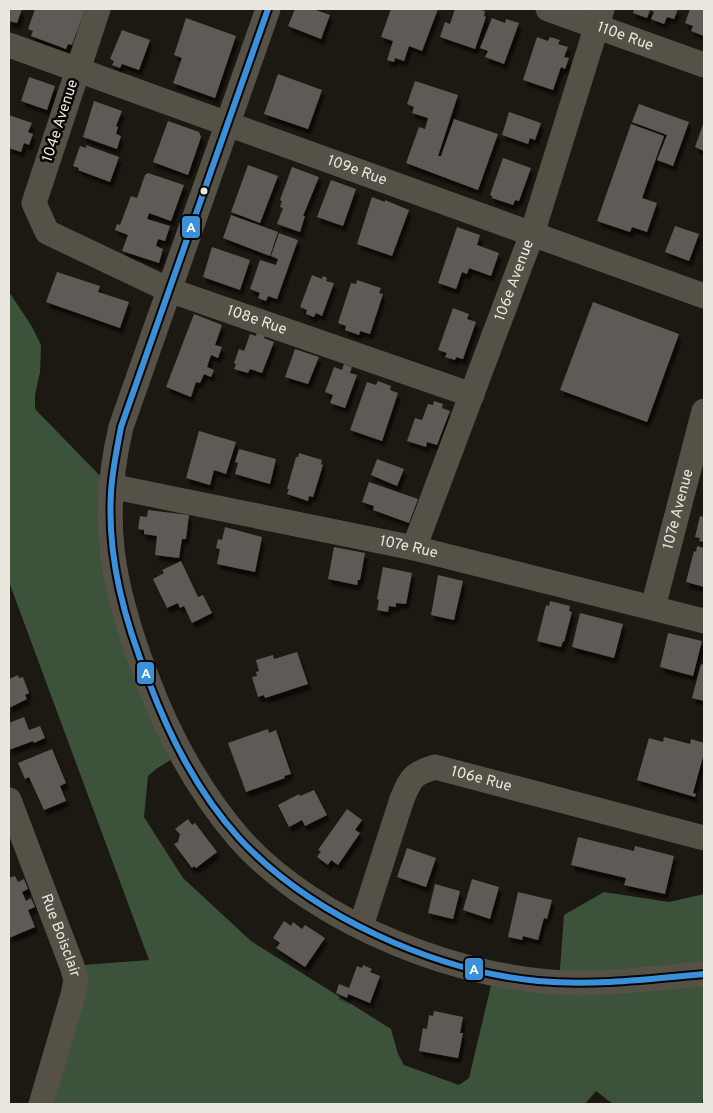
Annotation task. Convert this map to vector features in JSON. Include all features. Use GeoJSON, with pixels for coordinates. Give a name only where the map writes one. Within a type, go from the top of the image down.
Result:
{"type":"FeatureCollection","features":[{"type":"Feature","properties":{"kind":"street","name":"104e Avenue"},"geometry":{"type":"LineString","coordinates":[[48,232],[34,203],[98,9]]}},
{"type":"Feature","properties":{"kind":"street"},"geometry":{"type":"LineString","coordinates":[[268,9],[120,427],[110,486],[110,543],[120,599],[148,682],[180,754],[221,814],[240,838],[284,878],[308,896],[361,926],[414,950],[469,968],[532,980],[581,983],[704,974]]}},
{"type":"Feature","properties":{"kind":"street","name":"110e Rue"},"geometry":{"type":"LineString","coordinates":[[548,9],[599,17],[704,65]]}},
{"type":"Feature","properties":{"kind":"street","name":"106e Avenue"},"geometry":{"type":"LineString","coordinates":[[414,548],[532,234],[599,17]]}},
{"type":"Feature","properties":{"kind":"street","name":"109e Rue"},"geometry":{"type":"LineString","coordinates":[[9,45],[704,296]]}},
{"type":"Feature","properties":{"kind":"street","name":"108e Rue"},"geometry":{"type":"LineString","coordinates":[[48,232],[169,290],[472,395]]}},
{"type":"Feature","properties":{"kind":"street","name":"107e Avenue"},"geometry":{"type":"LineString","coordinates":[[653,607],[704,412]]}},
{"type":"Feature","properties":{"kind":"street","name":"107e Rue"},"geometry":{"type":"LineString","coordinates":[[110,486],[414,548],[704,621]]}},
{"type":"Feature","properties":{"kind":"street","name":"106e Rue"},"geometry":{"type":"LineString","coordinates":[[361,926],[408,783],[419,772],[435,767],[704,838]]}},
{"type":"Feature","properties":{"kind":"street","name":"Rue Boisclair"},"geometry":{"type":"LineString","coordinates":[[9,800],[76,980],[41,1104]]}},
{"type":"Feature","properties":{"kind":"green space"},"geometry":{"type":"Polygon","coordinates":[[[9,292],[31,325],[41,345],[40,372],[35,395],[35,409],[110,486],[110,543],[180,754],[148,776],[144,817],[183,878],[251,941],[391,1029],[398,1054],[404,1065],[459,1085],[469,1078],[494,973],[559,982],[564,915],[604,892],[669,902],[704,894],[704,1089],[702,1104],[613,1104],[596,1091],[585,1104],[51,1104],[83,965],[149,960],[9,582],[9,292]]]}},
{"type":"Feature","properties":{"kind":"building"},"geometry":{"type":"Polygon","coordinates":[[[9,9],[22,9],[17,23],[9,21],[9,9]]]}},
{"type":"Feature","properties":{"kind":"building"},"geometry":{"type":"Polygon","coordinates":[[[35,9],[85,9],[72,45],[68,44],[66,49],[31,36],[33,31],[28,29],[35,9]]]}},
{"type":"Feature","properties":{"kind":"building"},"geometry":{"type":"Polygon","coordinates":[[[295,9],[313,9],[330,15],[321,39],[288,26],[295,9]]]}},
{"type":"Feature","properties":{"kind":"building"},"geometry":{"type":"Polygon","coordinates":[[[391,9],[438,9],[422,51],[409,46],[404,61],[395,58],[394,62],[387,60],[393,41],[381,37],[391,9]]]}},
{"type":"Feature","properties":{"kind":"building"},"geometry":{"type":"Polygon","coordinates":[[[455,9],[478,9],[485,11],[484,16],[486,17],[475,49],[440,37],[445,22],[450,24],[455,9]]]}},
{"type":"Feature","properties":{"kind":"building"},"geometry":{"type":"Polygon","coordinates":[[[634,9],[678,9],[674,19],[667,17],[664,24],[651,19],[654,12],[650,10],[647,18],[633,13],[634,9]]]}},
{"type":"Feature","properties":{"kind":"building"},"geometry":{"type":"Polygon","coordinates":[[[690,9],[704,9],[704,36],[691,31],[693,26],[685,23],[690,9]]]}},
{"type":"Feature","properties":{"kind":"building"},"geometry":{"type":"Polygon","coordinates":[[[186,18],[236,36],[215,98],[173,83],[182,58],[174,55],[186,18]]]}},
{"type":"Feature","properties":{"kind":"building"},"geometry":{"type":"Polygon","coordinates":[[[492,18],[505,23],[506,19],[519,23],[504,64],[485,57],[488,51],[480,48],[492,18]]]}},
{"type":"Feature","properties":{"kind":"building"},"geometry":{"type":"Polygon","coordinates":[[[122,30],[150,40],[139,70],[122,64],[120,68],[112,65],[114,61],[110,59],[122,30]]]}},
{"type":"Feature","properties":{"kind":"building"},"geometry":{"type":"Polygon","coordinates":[[[537,37],[548,41],[550,37],[560,40],[558,44],[568,47],[564,57],[569,58],[565,69],[561,67],[553,90],[523,80],[537,37]]]}},
{"type":"Feature","properties":{"kind":"building"},"geometry":{"type":"Polygon","coordinates":[[[278,74],[322,90],[308,129],[264,114],[278,74]]]}},
{"type":"Feature","properties":{"kind":"building"},"geometry":{"type":"Polygon","coordinates":[[[29,77],[55,86],[47,110],[21,101],[29,77]]]}},
{"type":"Feature","properties":{"kind":"building"},"geometry":{"type":"Polygon","coordinates":[[[415,81],[458,95],[438,156],[441,156],[454,119],[498,134],[478,190],[406,163],[419,127],[425,129],[428,118],[412,113],[414,107],[407,104],[415,81]]]}},
{"type":"Feature","properties":{"kind":"building"},"geometry":{"type":"Polygon","coordinates":[[[94,101],[122,111],[116,126],[118,127],[116,134],[121,136],[117,149],[83,137],[94,101]]]}},
{"type":"Feature","properties":{"kind":"building"},"geometry":{"type":"Polygon","coordinates":[[[639,104],[689,122],[673,166],[657,160],[667,135],[632,122],[639,104]]]}},
{"type":"Feature","properties":{"kind":"building"},"geometry":{"type":"Polygon","coordinates":[[[509,112],[541,123],[535,140],[530,138],[528,144],[502,135],[509,112]]]}},
{"type":"Feature","properties":{"kind":"building"},"geometry":{"type":"Polygon","coordinates":[[[9,115],[32,123],[28,132],[33,134],[29,145],[24,143],[21,152],[9,148],[9,115]]]}},
{"type":"Feature","properties":{"kind":"building"},"geometry":{"type":"Polygon","coordinates":[[[168,121],[199,132],[201,137],[188,175],[153,162],[168,121]]]}},
{"type":"Feature","properties":{"kind":"building"},"geometry":{"type":"Polygon","coordinates":[[[704,122],[704,151],[695,147],[704,122]]]}},
{"type":"Feature","properties":{"kind":"building"},"geometry":{"type":"Polygon","coordinates":[[[631,124],[664,136],[642,198],[657,203],[647,232],[632,227],[630,232],[597,221],[631,124]]]}},
{"type":"Feature","properties":{"kind":"building"},"geometry":{"type":"Polygon","coordinates":[[[86,145],[119,157],[110,182],[78,170],[79,168],[73,166],[80,146],[86,148],[86,145]]]}},
{"type":"Feature","properties":{"kind":"building"},"geometry":{"type":"Polygon","coordinates":[[[503,158],[531,168],[519,201],[515,200],[513,205],[492,198],[490,195],[503,158]]]}},
{"type":"Feature","properties":{"kind":"building"},"geometry":{"type":"Polygon","coordinates":[[[248,165],[278,176],[260,223],[231,212],[248,165]]]}},
{"type":"Feature","properties":{"kind":"building"},"geometry":{"type":"Polygon","coordinates":[[[292,167],[319,177],[303,216],[305,216],[300,232],[277,224],[283,208],[280,207],[282,201],[280,200],[292,167]]]}},
{"type":"Feature","properties":{"kind":"building"},"geometry":{"type":"Polygon","coordinates":[[[148,173],[184,185],[171,221],[149,213],[147,219],[170,226],[165,241],[158,239],[156,246],[163,249],[159,263],[122,251],[128,235],[115,230],[117,224],[120,225],[131,196],[137,198],[145,175],[148,173]]]}},
{"type":"Feature","properties":{"kind":"building"},"geometry":{"type":"Polygon","coordinates":[[[331,180],[356,189],[343,226],[317,217],[331,180]]]}},
{"type":"Feature","properties":{"kind":"building"},"geometry":{"type":"Polygon","coordinates":[[[372,197],[409,210],[392,256],[357,244],[372,197]]]}},
{"type":"Feature","properties":{"kind":"building"},"geometry":{"type":"Polygon","coordinates":[[[231,215],[278,232],[270,256],[223,238],[231,215]]]}},
{"type":"Feature","properties":{"kind":"building"},"geometry":{"type":"Polygon","coordinates":[[[675,226],[699,234],[689,261],[665,252],[675,226]]]}},
{"type":"Feature","properties":{"kind":"building"},"geometry":{"type":"Polygon","coordinates":[[[457,227],[480,235],[477,245],[499,253],[491,276],[469,268],[467,274],[462,272],[456,289],[438,283],[457,227]]]}},
{"type":"Feature","properties":{"kind":"building"},"geometry":{"type":"Polygon","coordinates":[[[279,233],[298,240],[277,299],[268,296],[266,301],[258,298],[260,293],[250,289],[260,260],[276,265],[278,259],[271,256],[279,233]]]}},
{"type":"Feature","properties":{"kind":"building"},"geometry":{"type":"Polygon","coordinates":[[[212,247],[250,260],[240,290],[203,277],[212,247]]]}},
{"type":"Feature","properties":{"kind":"building"},"geometry":{"type":"Polygon","coordinates":[[[57,272],[100,286],[98,292],[129,302],[120,328],[46,302],[57,272]]]}},
{"type":"Feature","properties":{"kind":"building"},"geometry":{"type":"Polygon","coordinates":[[[312,275],[322,279],[323,276],[327,278],[326,281],[334,283],[322,316],[316,313],[314,317],[306,314],[307,310],[300,307],[312,275]]]}},
{"type":"Feature","properties":{"kind":"building"},"geometry":{"type":"Polygon","coordinates":[[[357,280],[381,288],[379,293],[383,294],[370,334],[360,331],[359,335],[345,330],[346,326],[338,323],[351,283],[356,284],[357,280]]]}},
{"type":"Feature","properties":{"kind":"building"},"geometry":{"type":"Polygon","coordinates":[[[593,302],[679,334],[647,422],[560,390],[593,302]]]}},
{"type":"Feature","properties":{"kind":"building"},"geometry":{"type":"Polygon","coordinates":[[[453,308],[469,314],[467,319],[476,322],[463,359],[456,357],[455,360],[445,357],[447,353],[438,350],[453,308]]]}},
{"type":"Feature","properties":{"kind":"building"},"geometry":{"type":"Polygon","coordinates":[[[194,314],[222,325],[215,345],[222,347],[218,358],[211,355],[207,367],[214,370],[211,377],[204,374],[200,383],[196,382],[191,397],[166,387],[194,314]]]}},
{"type":"Feature","properties":{"kind":"building"},"geometry":{"type":"Polygon","coordinates":[[[257,332],[265,335],[264,338],[274,342],[262,373],[250,369],[248,373],[234,369],[239,349],[244,351],[250,334],[256,336],[257,332]]]}},
{"type":"Feature","properties":{"kind":"building"},"geometry":{"type":"Polygon","coordinates":[[[295,349],[319,357],[308,384],[285,377],[295,349]]]}},
{"type":"Feature","properties":{"kind":"building"},"geometry":{"type":"Polygon","coordinates":[[[344,364],[352,367],[350,373],[357,375],[345,408],[330,403],[333,395],[325,392],[334,367],[342,370],[344,364]]]}},
{"type":"Feature","properties":{"kind":"building"},"geometry":{"type":"Polygon","coordinates":[[[378,381],[391,386],[390,390],[398,393],[382,441],[350,430],[367,382],[376,385],[378,381]]]}},
{"type":"Feature","properties":{"kind":"building"},"geometry":{"type":"Polygon","coordinates":[[[434,401],[443,404],[442,408],[450,411],[437,445],[427,442],[426,447],[407,441],[415,418],[422,420],[428,404],[433,405],[434,401]]]}},
{"type":"Feature","properties":{"kind":"building"},"geometry":{"type":"Polygon","coordinates":[[[199,431],[236,442],[226,474],[214,470],[210,485],[186,478],[199,431]]]}},
{"type":"Feature","properties":{"kind":"building"},"geometry":{"type":"Polygon","coordinates":[[[239,449],[276,459],[270,484],[235,474],[238,463],[235,462],[239,449]]]}},
{"type":"Feature","properties":{"kind":"building"},"geometry":{"type":"Polygon","coordinates":[[[299,453],[322,460],[321,464],[323,465],[313,497],[309,496],[308,501],[287,494],[296,457],[298,457],[299,453]]]}},
{"type":"Feature","properties":{"kind":"building"},"geometry":{"type":"Polygon","coordinates":[[[377,459],[404,469],[397,486],[371,475],[377,459]]]}},
{"type":"Feature","properties":{"kind":"building"},"geometry":{"type":"Polygon","coordinates":[[[369,482],[418,499],[409,523],[373,510],[374,506],[362,502],[369,482]]]}},
{"type":"Feature","properties":{"kind":"building"},"geometry":{"type":"Polygon","coordinates":[[[148,510],[189,515],[186,539],[182,539],[179,558],[155,555],[157,536],[144,534],[144,530],[138,529],[140,516],[147,517],[148,510]]]}},
{"type":"Feature","properties":{"kind":"building"},"geometry":{"type":"Polygon","coordinates":[[[700,516],[704,517],[704,542],[699,541],[700,538],[695,537],[700,516]]]}},
{"type":"Feature","properties":{"kind":"building"},"geometry":{"type":"Polygon","coordinates":[[[225,527],[262,537],[255,572],[217,564],[220,549],[216,548],[218,539],[222,540],[225,527]]]}},
{"type":"Feature","properties":{"kind":"building"},"geometry":{"type":"Polygon","coordinates":[[[697,546],[704,548],[704,587],[686,582],[697,546]]]}},
{"type":"Feature","properties":{"kind":"building"},"geometry":{"type":"Polygon","coordinates":[[[334,547],[365,553],[360,580],[358,580],[357,585],[328,579],[334,547]]]}},
{"type":"Feature","properties":{"kind":"building"},"geometry":{"type":"Polygon","coordinates":[[[181,561],[198,597],[203,595],[212,613],[192,623],[184,606],[180,608],[178,603],[167,608],[153,579],[164,573],[162,570],[181,561]]]}},
{"type":"Feature","properties":{"kind":"building"},"geometry":{"type":"Polygon","coordinates":[[[383,567],[412,573],[406,604],[396,603],[396,607],[389,606],[388,612],[377,610],[379,600],[377,599],[383,567]]]}},
{"type":"Feature","properties":{"kind":"building"},"geometry":{"type":"Polygon","coordinates":[[[438,575],[463,581],[454,620],[431,615],[438,575]]]}},
{"type":"Feature","properties":{"kind":"building"},"geometry":{"type":"Polygon","coordinates":[[[550,601],[570,606],[569,611],[572,612],[561,647],[537,641],[546,605],[549,606],[550,601]]]}},
{"type":"Feature","properties":{"kind":"building"},"geometry":{"type":"Polygon","coordinates":[[[580,613],[623,624],[614,658],[572,647],[580,613]]]}},
{"type":"Feature","properties":{"kind":"building"},"geometry":{"type":"Polygon","coordinates":[[[668,633],[702,641],[693,676],[660,667],[668,633]]]}},
{"type":"Feature","properties":{"kind":"building"},"geometry":{"type":"Polygon","coordinates":[[[297,652],[308,684],[265,698],[264,695],[258,697],[252,677],[257,676],[256,672],[259,671],[256,660],[273,655],[274,659],[297,652]]]}},
{"type":"Feature","properties":{"kind":"building"},"geometry":{"type":"Polygon","coordinates":[[[701,664],[704,665],[704,701],[692,698],[701,664]]]}},
{"type":"Feature","properties":{"kind":"building"},"geometry":{"type":"Polygon","coordinates":[[[18,675],[19,678],[23,677],[29,693],[25,695],[27,699],[9,708],[9,679],[18,675]]]}},
{"type":"Feature","properties":{"kind":"building"},"geometry":{"type":"Polygon","coordinates":[[[24,717],[29,730],[40,726],[45,738],[9,750],[9,723],[24,717]]]}},
{"type":"Feature","properties":{"kind":"building"},"geometry":{"type":"Polygon","coordinates":[[[268,729],[269,733],[276,730],[291,774],[246,792],[228,743],[268,729]]]}},
{"type":"Feature","properties":{"kind":"building"},"geometry":{"type":"Polygon","coordinates":[[[664,737],[690,744],[691,739],[704,743],[704,753],[693,793],[696,794],[695,797],[637,780],[649,738],[663,742],[664,737]]]}},
{"type":"Feature","properties":{"kind":"building"},"geometry":{"type":"Polygon","coordinates":[[[52,749],[66,783],[60,786],[66,801],[44,810],[29,777],[25,779],[18,763],[52,749]]]}},
{"type":"Feature","properties":{"kind":"building"},"geometry":{"type":"Polygon","coordinates":[[[314,790],[327,815],[305,826],[302,820],[289,827],[278,805],[299,794],[300,796],[314,790]]]}},
{"type":"Feature","properties":{"kind":"building"},"geometry":{"type":"Polygon","coordinates":[[[347,809],[362,820],[355,830],[360,833],[338,865],[331,860],[328,865],[317,857],[321,851],[318,850],[347,809]]]}},
{"type":"Feature","properties":{"kind":"building"},"geometry":{"type":"Polygon","coordinates":[[[188,819],[192,825],[195,823],[217,852],[196,868],[194,866],[192,868],[174,844],[178,842],[180,834],[175,829],[188,819]]]}},
{"type":"Feature","properties":{"kind":"building"},"geometry":{"type":"Polygon","coordinates":[[[578,837],[634,851],[635,846],[674,856],[665,894],[624,885],[626,878],[571,865],[578,837]]]}},
{"type":"Feature","properties":{"kind":"building"},"geometry":{"type":"Polygon","coordinates":[[[407,848],[436,858],[426,887],[397,877],[407,848]]]}},
{"type":"Feature","properties":{"kind":"building"},"geometry":{"type":"Polygon","coordinates":[[[15,876],[18,882],[24,879],[28,889],[22,892],[26,901],[31,898],[35,907],[28,910],[35,927],[9,938],[9,878],[15,876]]]}},
{"type":"Feature","properties":{"kind":"building"},"geometry":{"type":"Polygon","coordinates":[[[472,879],[499,887],[490,919],[463,910],[472,879]]]}},
{"type":"Feature","properties":{"kind":"building"},"geometry":{"type":"Polygon","coordinates":[[[435,884],[460,891],[453,919],[428,913],[435,884]]]}},
{"type":"Feature","properties":{"kind":"building"},"geometry":{"type":"Polygon","coordinates":[[[518,892],[552,900],[547,919],[544,918],[538,940],[523,936],[522,940],[508,937],[518,892]]]}},
{"type":"Feature","properties":{"kind":"building"},"geometry":{"type":"Polygon","coordinates":[[[284,921],[291,926],[293,922],[302,929],[305,925],[325,938],[305,967],[276,948],[280,943],[273,938],[284,921]]]}},
{"type":"Feature","properties":{"kind":"building"},"geometry":{"type":"Polygon","coordinates":[[[363,965],[372,969],[370,972],[380,976],[370,1003],[348,994],[347,998],[336,993],[339,984],[349,988],[357,966],[362,968],[363,965]]]}},
{"type":"Feature","properties":{"kind":"building"},"geometry":{"type":"Polygon","coordinates":[[[434,1011],[463,1017],[460,1033],[463,1033],[458,1058],[419,1051],[423,1028],[427,1029],[429,1015],[433,1016],[434,1011]]]}},
{"type":"Feature","properties":{"kind":"transit line","name":"A"},"geometry":{"type":"LineString","coordinates":[[268,9],[121,427],[114,468],[110,517],[115,566],[132,636],[166,724],[198,784],[239,838],[268,866],[301,891],[337,914],[376,935],[416,952],[457,965],[498,975],[538,981],[580,983],[704,974]]}}]}
